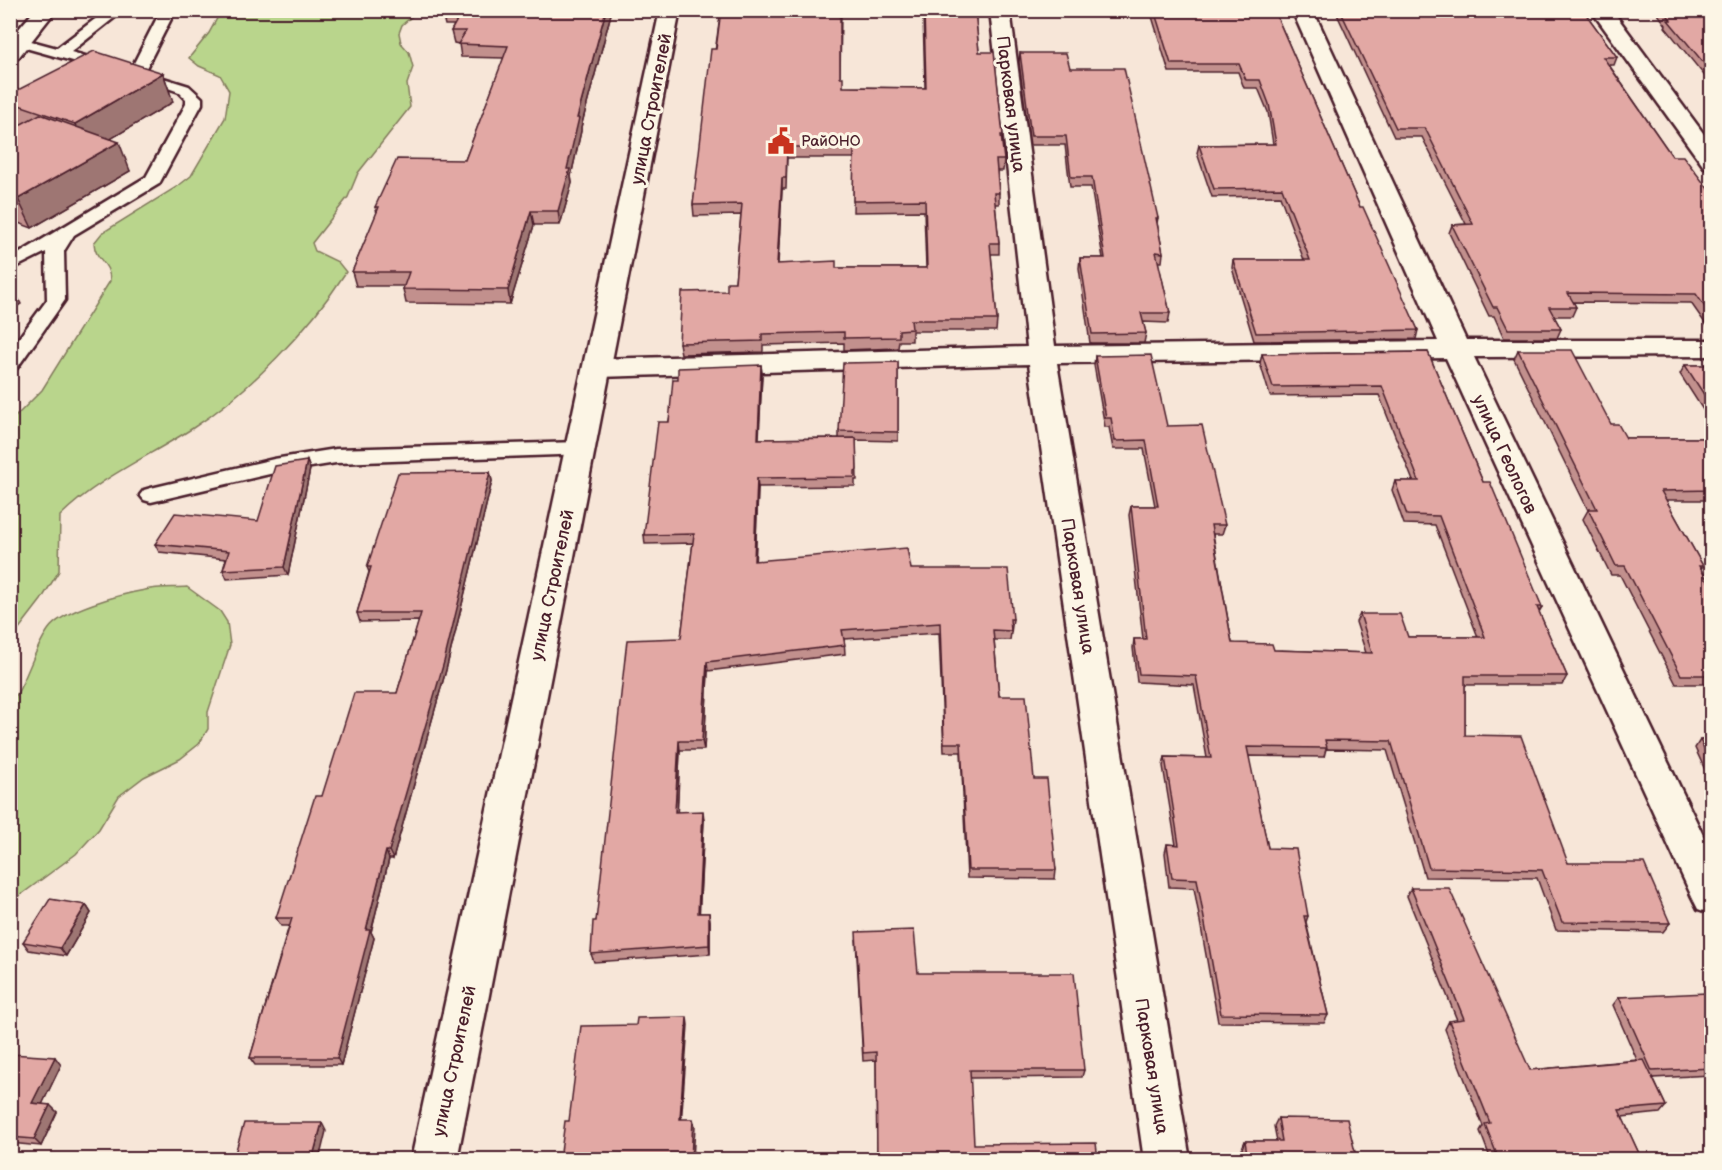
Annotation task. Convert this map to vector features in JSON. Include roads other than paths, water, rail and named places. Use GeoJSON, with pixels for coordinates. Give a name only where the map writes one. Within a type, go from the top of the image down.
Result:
{"type":"FeatureCollection","features":[{"type":"Feature","properties":{"kind":"street"},"geometry":{"type":"LineString","coordinates":[[15,47],[46,10]]}},
{"type":"Feature","properties":{"kind":"street","name":"улица Строителей"},"geometry":{"type":"LineString","coordinates":[[434,1160],[670,10]]}},
{"type":"Feature","properties":{"kind":"street","name":"Парковая улица"},"geometry":{"type":"LineString","coordinates":[[1000,10],[1042,355],[1167,1160]]}},
{"type":"Feature","properties":{"kind":"street","name":"улица Геологов"},"geometry":{"type":"LineString","coordinates":[[1302,10],[1456,349],[1712,897]]}},
{"type":"Feature","properties":{"kind":"street"},"geometry":{"type":"LineString","coordinates":[[1601,10],[1712,162]]}},
{"type":"Feature","properties":{"kind":"street"},"geometry":{"type":"LineString","coordinates":[[598,368],[1042,355],[1712,348]]}},
{"type":"Feature","properties":{"kind":"lane"},"geometry":{"type":"LineString","coordinates":[[61,52],[117,10]]}},
{"type":"Feature","properties":{"kind":"lane"},"geometry":{"type":"LineString","coordinates":[[136,74],[166,15],[160,10]]}},
{"type":"Feature","properties":{"kind":"lane"},"geometry":{"type":"LineString","coordinates":[[14,259],[67,232],[153,180],[194,104],[194,98],[184,89],[61,52],[15,47]]}},
{"type":"Feature","properties":{"kind":"lane"},"geometry":{"type":"LineString","coordinates":[[72,72],[92,61]]}},
{"type":"Feature","properties":{"kind":"lane"},"geometry":{"type":"LineString","coordinates":[[10,364],[56,300],[55,251],[57,244],[67,232]]}},
{"type":"Feature","properties":{"kind":"lane"},"geometry":{"type":"LineString","coordinates":[[14,259],[56,277]]}},
{"type":"Feature","properties":{"kind":"lane"},"geometry":{"type":"LineString","coordinates":[[151,495],[274,466],[326,457],[580,449]]}},
{"type":"Feature","properties":{"kind":"place","name":"РайОНО"},"geometry":{"type":"Point","coordinates":[781,141]}}]}
